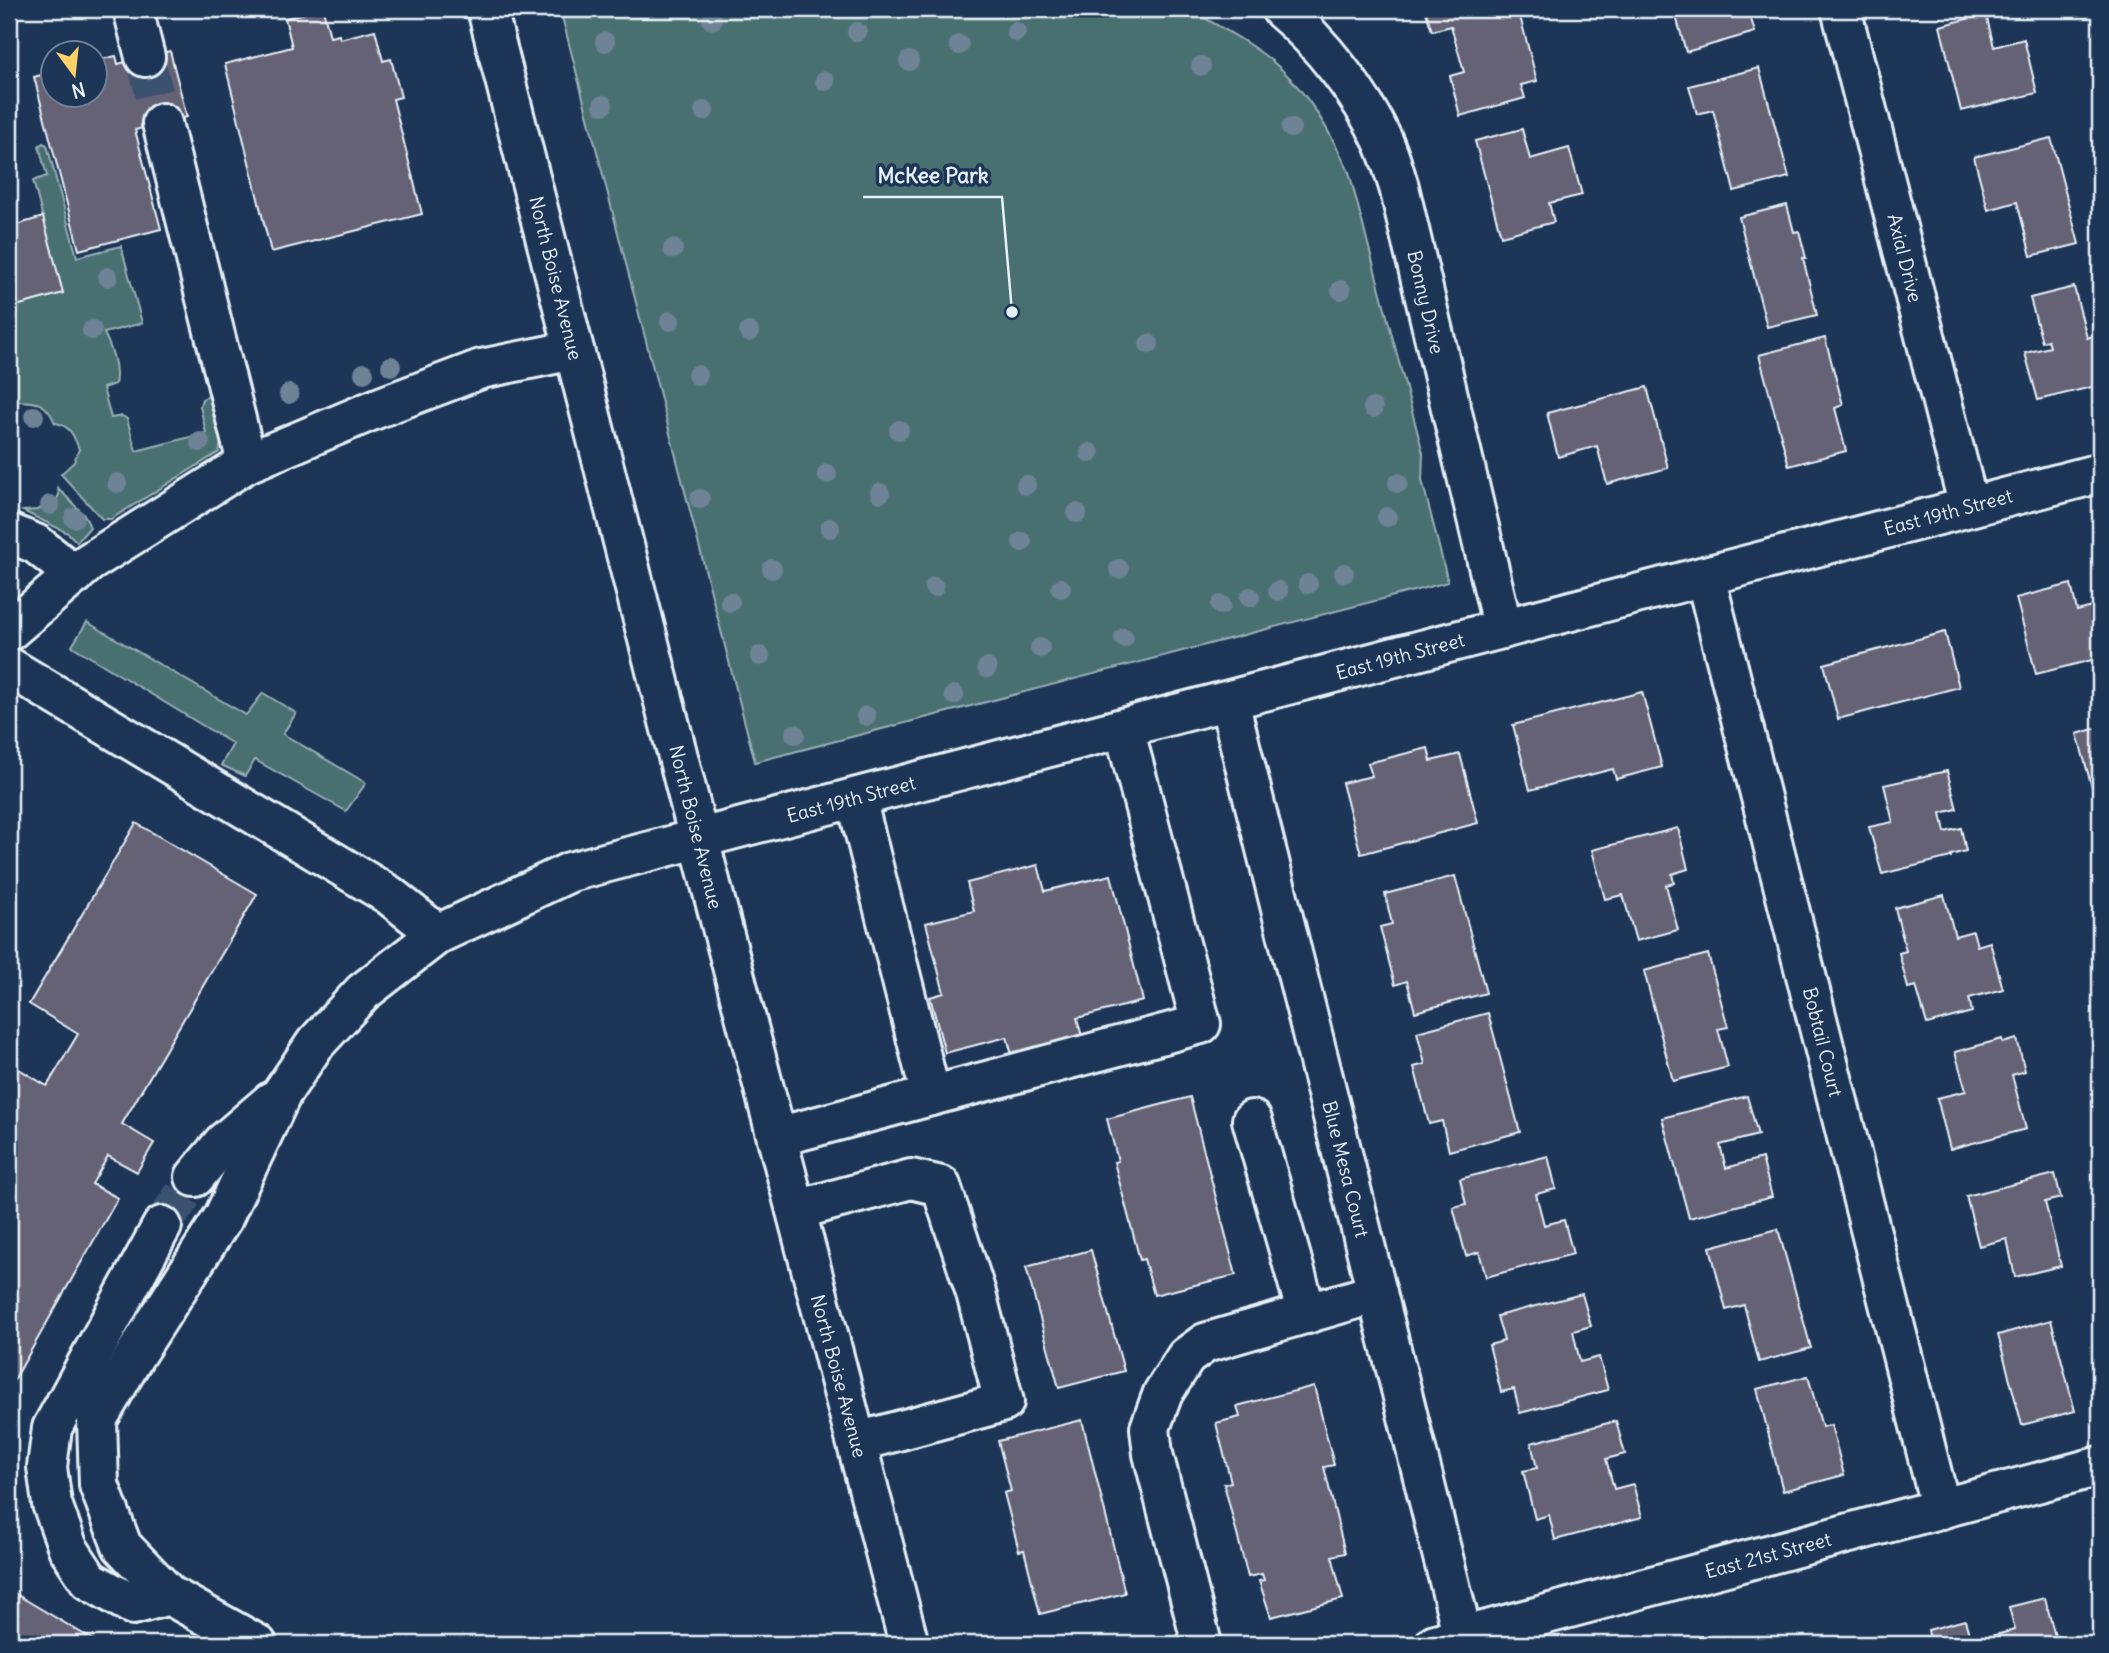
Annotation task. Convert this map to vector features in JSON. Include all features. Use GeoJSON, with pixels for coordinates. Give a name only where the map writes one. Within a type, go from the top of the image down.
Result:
{"type":"FeatureCollection","features":[{"type":"Feature","properties":{"kind":"street"},"geometry":{"type":"LineString","coordinates":[[132,9],[145,57]]}},
{"type":"Feature","properties":{"kind":"street","name":"North Boise Avenue"},"geometry":{"type":"LineString","coordinates":[[487,9],[699,839],[909,1644]]}},
{"type":"Feature","properties":{"kind":"street","name":"Bonny Drive"},"geometry":{"type":"LineString","coordinates":[[1281,9],[1299,24],[1360,98],[1384,142],[1399,187],[1503,629]]}},
{"type":"Feature","properties":{"kind":"street","name":"Axial Drive"},"geometry":{"type":"LineString","coordinates":[[1841,9],[1969,507]]}},
{"type":"Feature","properties":{"kind":"street"},"geometry":{"type":"LineString","coordinates":[[162,123],[247,463]]}},
{"type":"Feature","properties":{"kind":"street"},"geometry":{"type":"LineString","coordinates":[[9,631],[75,575],[115,546],[247,463],[378,408],[481,369],[574,349]]}},
{"type":"Feature","properties":{"kind":"street","name":"East 19th Street"},"geometry":{"type":"LineString","coordinates":[[282,1093],[315,1044],[363,992],[439,934],[570,872],[2100,473]]}},
{"type":"Feature","properties":{"kind":"street"},"geometry":{"type":"LineString","coordinates":[[9,533],[36,544],[75,575]]}},
{"type":"Feature","properties":{"kind":"street","name":"Bobtail Court"},"geometry":{"type":"LineString","coordinates":[[1704,576],[1941,1509]]}},
{"type":"Feature","properties":{"kind":"street"},"geometry":{"type":"LineString","coordinates":[[9,667],[389,895],[439,934]]}},
{"type":"Feature","properties":{"kind":"street","name":"Blue Mesa Court"},"geometry":{"type":"LineString","coordinates":[[1229,701],[1377,1293],[1449,1641]]}},
{"type":"Feature","properties":{"kind":"street"},"geometry":{"type":"LineString","coordinates":[[777,1137],[1201,1024],[1124,728]]}},
{"type":"Feature","properties":{"kind":"street"},"geometry":{"type":"LineString","coordinates":[[856,798],[931,1096]]}},
{"type":"Feature","properties":{"kind":"street"},"geometry":{"type":"LineString","coordinates":[[194,1177],[223,1143],[282,1093]]}},
{"type":"Feature","properties":{"kind":"street"},"geometry":{"type":"LineString","coordinates":[[257,1644],[169,1595],[122,1546],[99,1485],[97,1420],[224,1216],[282,1093]]}},
{"type":"Feature","properties":{"kind":"street"},"geometry":{"type":"LineString","coordinates":[[1252,1120],[1307,1314]]}},
{"type":"Feature","properties":{"kind":"street"},"geometry":{"type":"LineString","coordinates":[[796,1210],[911,1180],[941,1186],[976,1293],[1004,1402],[857,1442]]}},
{"type":"Feature","properties":{"kind":"street"},"geometry":{"type":"LineString","coordinates":[[162,1226],[52,1428],[47,1467],[52,1504],[68,1548],[89,1580],[132,1605],[169,1595]]}},
{"type":"Feature","properties":{"kind":"street"},"geometry":{"type":"LineString","coordinates":[[1202,1644],[1153,1454],[1150,1428],[1163,1393],[1186,1357],[1205,1343],[1377,1293]]}},
{"type":"Feature","properties":{"kind":"street","name":"East 21st Street"},"geometry":{"type":"LineString","coordinates":[[1449,1641],[2100,1466]]}},
{"type":"Feature","properties":{"kind":"green space"},"geometry":{"type":"Polygon","coordinates":[[[560,9],[1189,9],[1248,44],[1270,59],[1301,91],[1327,130],[1349,172],[1423,453],[1422,480],[1448,582],[755,762],[560,9]]]}},
{"type":"Feature","properties":{"kind":"green space"},"geometry":{"type":"Polygon","coordinates":[[[43,143],[47,145],[77,257],[121,246],[142,323],[104,333],[112,351],[116,371],[115,384],[103,388],[111,418],[122,416],[127,419],[136,451],[206,433],[200,406],[202,399],[209,396],[213,401],[222,439],[219,452],[111,519],[102,519],[61,474],[74,462],[79,449],[71,432],[55,423],[42,405],[9,401],[9,308],[63,293],[33,181],[47,176],[39,146],[43,143]]]}},
{"type":"Feature","properties":{"kind":"green space"},"geometry":{"type":"Polygon","coordinates":[[[58,488],[85,516],[90,527],[77,542],[68,533],[23,511],[37,510],[55,502],[59,495],[58,488]]]}},
{"type":"Feature","properties":{"kind":"green space"},"geometry":{"type":"Polygon","coordinates":[[[87,622],[246,715],[263,693],[296,713],[283,734],[366,783],[346,811],[255,760],[245,776],[221,765],[233,744],[72,646],[87,622]]]}},
{"type":"Feature","properties":{"kind":"building"},"geometry":{"type":"Polygon","coordinates":[[[323,9],[330,37],[339,35],[340,39],[375,30],[383,61],[391,59],[401,97],[393,99],[422,214],[271,252],[225,64],[292,47],[285,18],[323,9]]]}},
{"type":"Feature","properties":{"kind":"building"},"geometry":{"type":"Polygon","coordinates":[[[1425,9],[1518,9],[1537,81],[1521,85],[1525,98],[1460,116],[1450,76],[1464,72],[1451,26],[1432,31],[1425,9]]]}},
{"type":"Feature","properties":{"kind":"building"},"geometry":{"type":"Polygon","coordinates":[[[1674,9],[1748,9],[1755,32],[1686,52],[1674,9]]]}},
{"type":"Feature","properties":{"kind":"building"},"geometry":{"type":"Polygon","coordinates":[[[1986,14],[1994,47],[2024,39],[2037,93],[1961,111],[1940,26],[1986,14]]]}},
{"type":"Feature","properties":{"kind":"building"},"geometry":{"type":"Polygon","coordinates":[[[170,51],[187,117],[135,130],[161,229],[79,250],[42,108],[108,108],[108,58],[116,56],[118,64],[170,51]]]}},
{"type":"Feature","properties":{"kind":"building"},"geometry":{"type":"Polygon","coordinates":[[[1759,68],[1789,177],[1734,191],[1713,110],[1697,114],[1689,86],[1759,68]]]}},
{"type":"Feature","properties":{"kind":"building"},"geometry":{"type":"Polygon","coordinates":[[[38,76],[38,92],[34,77],[38,76]]]}},
{"type":"Feature","properties":{"kind":"building"},"geometry":{"type":"Polygon","coordinates":[[[1522,129],[1530,159],[1569,148],[1582,195],[1549,203],[1554,222],[1501,236],[1475,141],[1522,129]]]}},
{"type":"Feature","properties":{"kind":"building"},"geometry":{"type":"Polygon","coordinates":[[[2051,138],[2079,244],[2031,256],[2017,202],[1988,210],[1974,157],[2051,138]]]}},
{"type":"Feature","properties":{"kind":"building"},"geometry":{"type":"Polygon","coordinates":[[[1787,205],[1794,232],[1799,231],[1817,315],[1767,327],[1739,217],[1787,205]]]}},
{"type":"Feature","properties":{"kind":"building"},"geometry":{"type":"Polygon","coordinates":[[[43,217],[63,293],[9,308],[9,227],[43,217]]]}},
{"type":"Feature","properties":{"kind":"building"},"geometry":{"type":"Polygon","coordinates":[[[2074,287],[2087,338],[2097,335],[2100,347],[2100,385],[2038,400],[2025,353],[2050,347],[2048,340],[2042,342],[2030,298],[2074,287]]]}},
{"type":"Feature","properties":{"kind":"building"},"geometry":{"type":"Polygon","coordinates":[[[1825,338],[1843,405],[1835,408],[1846,451],[1789,466],[1759,355],[1825,338]]]}},
{"type":"Feature","properties":{"kind":"building"},"geometry":{"type":"Polygon","coordinates":[[[1647,387],[1668,468],[1607,484],[1597,446],[1558,457],[1547,413],[1647,387]]]}},
{"type":"Feature","properties":{"kind":"building"},"geometry":{"type":"Polygon","coordinates":[[[2071,584],[2077,611],[2100,605],[2100,658],[2036,674],[2016,598],[2071,584]]]}},
{"type":"Feature","properties":{"kind":"building"},"geometry":{"type":"Polygon","coordinates":[[[1945,632],[1959,687],[1838,719],[1824,664],[1945,632]]]}},
{"type":"Feature","properties":{"kind":"building"},"geometry":{"type":"Polygon","coordinates":[[[1642,692],[1662,767],[1616,779],[1613,769],[1530,790],[1513,725],[1642,692]]]}},
{"type":"Feature","properties":{"kind":"building"},"geometry":{"type":"Polygon","coordinates":[[[2100,727],[2100,789],[2093,791],[2077,734],[2100,727]]]}},
{"type":"Feature","properties":{"kind":"building"},"geometry":{"type":"Polygon","coordinates":[[[1428,748],[1431,761],[1460,754],[1478,823],[1361,854],[1342,783],[1372,776],[1368,763],[1428,748]]]}},
{"type":"Feature","properties":{"kind":"building"},"geometry":{"type":"Polygon","coordinates":[[[1947,771],[1957,809],[1941,813],[1945,832],[1961,828],[1966,851],[1882,874],[1869,827],[1893,822],[1884,785],[1947,771]]]}},
{"type":"Feature","properties":{"kind":"building"},"geometry":{"type":"Polygon","coordinates":[[[136,823],[257,894],[122,1124],[154,1143],[137,1172],[108,1156],[92,1184],[118,1198],[9,1389],[9,1063],[47,1086],[78,1034],[29,1004],[136,823]]]}},
{"type":"Feature","properties":{"kind":"building"},"geometry":{"type":"Polygon","coordinates":[[[1678,828],[1688,869],[1672,874],[1674,883],[1666,885],[1678,930],[1636,941],[1623,895],[1605,899],[1592,850],[1678,828]]]}},
{"type":"Feature","properties":{"kind":"building"},"geometry":{"type":"Polygon","coordinates":[[[1038,865],[1045,891],[1111,875],[1143,1001],[1077,1018],[1084,1044],[1014,1062],[1007,1037],[945,1053],[930,997],[944,993],[926,923],[974,911],[967,883],[1038,865]]]}},
{"type":"Feature","properties":{"kind":"building"},"geometry":{"type":"Polygon","coordinates":[[[1455,876],[1486,993],[1415,1012],[1407,981],[1395,985],[1380,927],[1392,924],[1385,894],[1455,876]]]}},
{"type":"Feature","properties":{"kind":"building"},"geometry":{"type":"Polygon","coordinates":[[[1944,895],[1955,936],[1973,931],[1977,946],[1990,942],[2003,989],[1969,998],[1972,1012],[1927,1024],[1916,986],[1908,988],[1899,953],[1906,951],[1895,908],[1944,895]]]}},
{"type":"Feature","properties":{"kind":"building"},"geometry":{"type":"Polygon","coordinates":[[[1708,954],[1728,1027],[1718,1029],[1728,1067],[1673,1081],[1644,971],[1708,954]]]}},
{"type":"Feature","properties":{"kind":"building"},"geometry":{"type":"Polygon","coordinates":[[[1488,1013],[1520,1132],[1449,1151],[1442,1121],[1429,1124],[1414,1067],[1425,1064],[1417,1032],[1488,1013]]]}},
{"type":"Feature","properties":{"kind":"building"},"geometry":{"type":"Polygon","coordinates":[[[2002,1039],[2003,1043],[2017,1039],[2025,1071],[2012,1075],[2026,1129],[1950,1149],[1937,1098],[1966,1091],[1955,1052],[2002,1039]]]}},
{"type":"Feature","properties":{"kind":"building"},"geometry":{"type":"Polygon","coordinates":[[[1747,1096],[1758,1135],[1720,1145],[1726,1168],[1762,1158],[1772,1197],[1689,1218],[1662,1118],[1747,1096]]]}},
{"type":"Feature","properties":{"kind":"building"},"geometry":{"type":"Polygon","coordinates":[[[1190,1097],[1236,1275],[1154,1295],[1144,1259],[1140,1260],[1114,1162],[1118,1161],[1107,1119],[1190,1097]]]}},
{"type":"Feature","properties":{"kind":"building"},"geometry":{"type":"Polygon","coordinates":[[[1548,1156],[1556,1189],[1536,1194],[1544,1225],[1564,1220],[1573,1254],[1486,1277],[1479,1252],[1466,1256],[1453,1207],[1466,1204],[1460,1179],[1548,1156]]]}},
{"type":"Feature","properties":{"kind":"building"},"geometry":{"type":"Polygon","coordinates":[[[2055,1174],[2061,1198],[2045,1202],[2061,1266],[2015,1277],[2007,1239],[1979,1246],[1966,1196],[2055,1174]]]}},
{"type":"Feature","properties":{"kind":"building"},"geometry":{"type":"Polygon","coordinates":[[[1778,1229],[1811,1348],[1759,1362],[1744,1305],[1726,1310],[1710,1247],[1778,1229]]]}},
{"type":"Feature","properties":{"kind":"building"},"geometry":{"type":"Polygon","coordinates":[[[1091,1250],[1124,1371],[1059,1388],[1026,1267],[1091,1250]]]}},
{"type":"Feature","properties":{"kind":"building"},"geometry":{"type":"Polygon","coordinates":[[[1582,1294],[1591,1326],[1573,1331],[1580,1362],[1599,1357],[1608,1390],[1520,1413],[1514,1389],[1501,1392],[1489,1345],[1504,1341],[1497,1316],[1582,1294]]]}},
{"type":"Feature","properties":{"kind":"building"},"geometry":{"type":"Polygon","coordinates":[[[2051,1320],[2075,1411],[2022,1425],[1998,1335],[2051,1320]]]}},
{"type":"Feature","properties":{"kind":"building"},"geometry":{"type":"Polygon","coordinates":[[[1808,1376],[1822,1427],[1831,1425],[1844,1475],[1783,1491],[1757,1389],[1808,1376]]]}},
{"type":"Feature","properties":{"kind":"building"},"geometry":{"type":"Polygon","coordinates":[[[1314,1386],[1334,1465],[1324,1467],[1345,1553],[1332,1556],[1343,1599],[1271,1617],[1259,1581],[1264,1580],[1262,1574],[1248,1577],[1224,1484],[1231,1482],[1216,1423],[1240,1417],[1237,1406],[1314,1386]]]}},
{"type":"Feature","properties":{"kind":"building"},"geometry":{"type":"Polygon","coordinates":[[[1082,1420],[1125,1593],[1040,1614],[1024,1550],[1019,1551],[1004,1493],[1011,1491],[998,1441],[1082,1420]]]}},
{"type":"Feature","properties":{"kind":"building"},"geometry":{"type":"Polygon","coordinates":[[[1616,1421],[1625,1454],[1606,1459],[1614,1489],[1633,1484],[1642,1517],[1555,1540],[1549,1515],[1535,1519],[1523,1471],[1537,1468],[1531,1443],[1616,1421]]]}},
{"type":"Feature","properties":{"kind":"building"},"geometry":{"type":"Polygon","coordinates":[[[9,1590],[100,1644],[9,1644],[9,1590]]]}},
{"type":"Feature","properties":{"kind":"building"},"geometry":{"type":"Polygon","coordinates":[[[2045,1598],[2057,1644],[1931,1644],[1928,1630],[1965,1620],[1971,1641],[2015,1630],[2009,1607],[2045,1598]]]}},
{"type":"Feature","properties":{"kind":"tunnel"},"geometry":{"type":"LineString","coordinates":[[145,57],[162,123]]}},
{"type":"Feature","properties":{"kind":"tunnel"},"geometry":{"type":"LineString","coordinates":[[162,1226],[195,1177]]}},
{"type":"Feature","properties":{"kind":"place","name":"McKee Park"},"geometry":{"type":"Point","coordinates":[1012,312]}}]}
